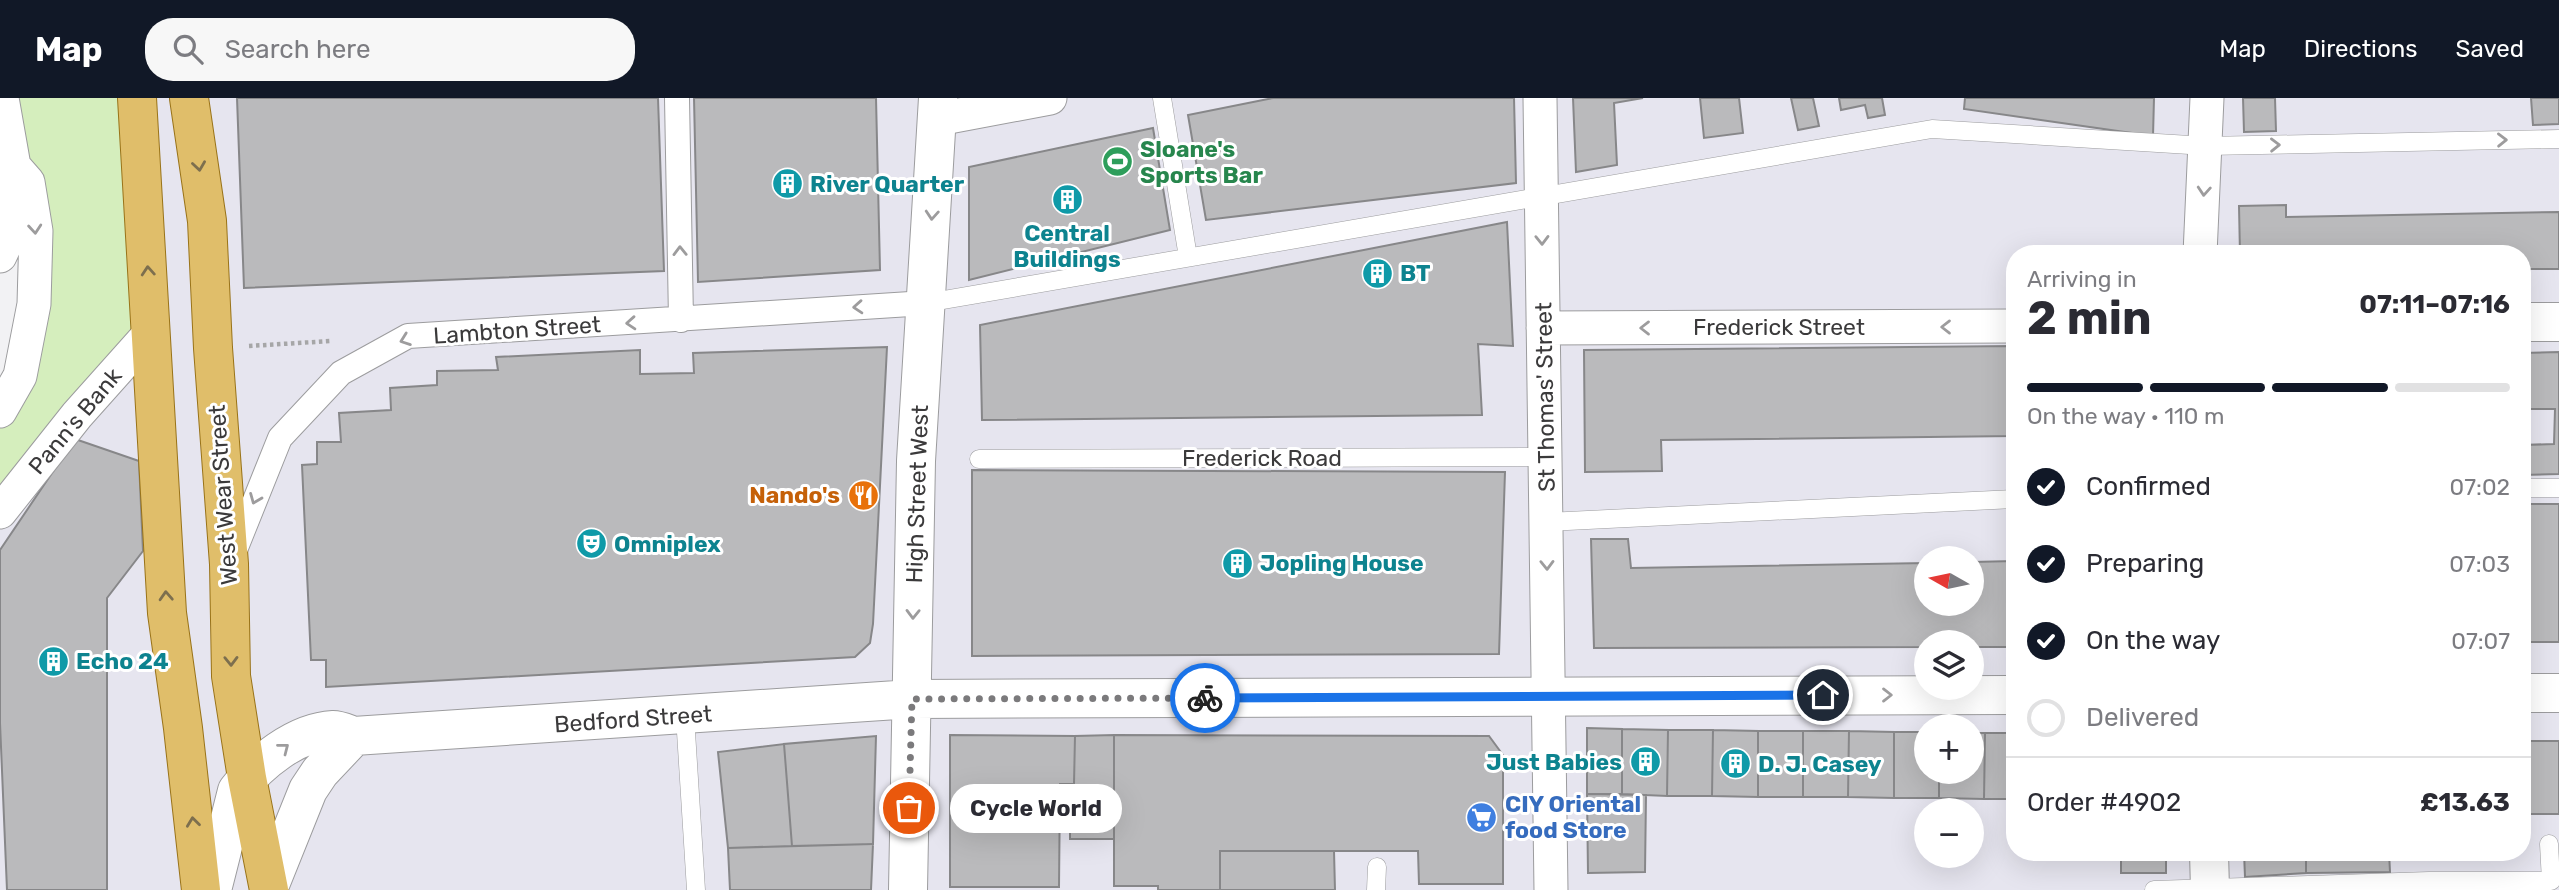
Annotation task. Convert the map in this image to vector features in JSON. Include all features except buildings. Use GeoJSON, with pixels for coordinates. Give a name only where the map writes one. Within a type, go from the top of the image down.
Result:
{"type":"FeatureCollection","features":[{"type":"Feature","properties":{"kind":"main road"},"geometry":{"type":"LineString","coordinates":[[137,98],[167,613],[201,890]]}},
{"type":"Feature","properties":{"kind":"main road","name":"West Wear Street"},"geometry":{"type":"LineString","coordinates":[[189,98],[207,221],[213,348],[229,564],[231,676],[247,778],[269,888]]}},
{"type":"Feature","properties":{"kind":"street"},"geometry":{"type":"LineString","coordinates":[[0,256],[5,243],[14,166],[2,98]]}},
{"type":"Feature","properties":{"kind":"street"},"geometry":{"type":"LineString","coordinates":[[677,98],[681,320]]}},
{"type":"Feature","properties":{"kind":"street"},"geometry":{"type":"LineString","coordinates":[[938,108],[1050,98]]}},
{"type":"Feature","properties":{"kind":"street","name":"St Thomas' Street"},"geometry":{"type":"LineString","coordinates":[[1540,98],[1551,890]]}},
{"type":"Feature","properties":{"kind":"street"},"geometry":{"type":"LineString","coordinates":[[2200,245],[2207,98]]}},
{"type":"Feature","properties":{"kind":"street","name":"High Street West"},"geometry":{"type":"LineString","coordinates":[[908,890],[916,461],[938,108]]}},
{"type":"Feature","properties":{"kind":"street"},"geometry":{"type":"LineString","coordinates":[[0,411],[20,376],[34,304],[36,231],[28,182],[14,166]]}},
{"type":"Feature","properties":{"kind":"street","name":"Lambton Street"},"geometry":{"type":"LineString","coordinates":[[229,564],[280,438],[341,373],[408,336],[926,303]]}},
{"type":"Feature","properties":{"kind":"street"},"geometry":{"type":"LineString","coordinates":[[2531,322],[2559,322]]}},
{"type":"Feature","properties":{"kind":"street","name":"Frederick Street"},"geometry":{"type":"LineString","coordinates":[[1544,328],[2006,326]]}},
{"type":"Feature","properties":{"kind":"street","name":"Pann's Bank"},"geometry":{"type":"LineString","coordinates":[[0,512],[78,415],[152,331]]}},
{"type":"Feature","properties":{"kind":"street"},"geometry":{"type":"LineString","coordinates":[[2531,693],[2559,693]]}},
{"type":"Feature","properties":{"kind":"street","name":"Bedford Street"},"geometry":{"type":"LineString","coordinates":[[212,890],[237,791],[247,778],[295,740],[334,730],[354,736],[912,699],[2006,695]]}},
{"type":"Feature","properties":{"kind":"street"},"geometry":{"type":"LineString","coordinates":[[269,888],[308,790],[320,772],[354,736]]}},
{"type":"Feature","properties":{"kind":"street"},"geometry":{"type":"LineString","coordinates":[[2209,861],[2210,890]]}},
{"type":"Feature","properties":{"kind":"lane"},"geometry":{"type":"LineString","coordinates":[[1162,98],[1188,257]]}},
{"type":"Feature","properties":{"kind":"lane"},"geometry":{"type":"LineString","coordinates":[[926,303],[1933,129],[2206,146],[2559,139]]}},
{"type":"Feature","properties":{"kind":"lane","name":"Frederick Road"},"geometry":{"type":"LineString","coordinates":[[979,459],[1546,457]]}},
{"type":"Feature","properties":{"kind":"lane"},"geometry":{"type":"LineString","coordinates":[[2531,488],[2559,488]]}},
{"type":"Feature","properties":{"kind":"lane"},"geometry":{"type":"LineString","coordinates":[[1547,522],[2006,499]]}},
{"type":"Feature","properties":{"kind":"lane"},"geometry":{"type":"LineString","coordinates":[[685,716],[696,890]]}},
{"type":"Feature","properties":{"kind":"lane"},"geometry":{"type":"LineString","coordinates":[[2154,890],[2429,881],[2551,881],[2549,844]]}},
{"type":"Feature","properties":{"kind":"lane"},"geometry":{"type":"LineString","coordinates":[[1376,890],[1377,867]]}},
{"type":"Feature","properties":{"kind":"path"},"geometry":{"type":"LineString","coordinates":[[213,348],[339,341]]}},
{"type":"Feature","properties":{"kind":"shaded area"},"geometry":{"type":"Polygon","coordinates":[[[90,98],[2559,98],[2559,890],[0,890],[0,466],[90,98]]]}},
{"type":"Feature","properties":{"kind":"green space"},"geometry":{"type":"Polygon","coordinates":[[[2,98],[137,98],[152,331],[0,512],[0,411],[34,304],[2,98]]]}},
{"type":"Feature","properties":{"kind":"way so far"},"geometry":{"type":"LineString","coordinates":[[909,808],[912,699],[1205,698]]}},
{"type":"Feature","properties":{"kind":"place","name":"Sloane's Sports Bar"},"geometry":{"type":"Point","coordinates":[1117,162]}},
{"type":"Feature","properties":{"kind":"place","name":"River Quarter"},"geometry":{"type":"Point","coordinates":[787,184]}},
{"type":"Feature","properties":{"kind":"place","name":"Central Buildings"},"geometry":{"type":"Point","coordinates":[1067,199]}},
{"type":"Feature","properties":{"kind":"place","name":"BT"},"geometry":{"type":"Point","coordinates":[1377,273]}},
{"type":"Feature","properties":{"kind":"place","name":"Nando's"},"geometry":{"type":"Point","coordinates":[863,495]}},
{"type":"Feature","properties":{"kind":"place","name":"Omniplex"},"geometry":{"type":"Point","coordinates":[591,544]}},
{"type":"Feature","properties":{"kind":"place","name":"Jopling House"},"geometry":{"type":"Point","coordinates":[1237,563]}},
{"type":"Feature","properties":{"kind":"place","name":"Echo 24"},"geometry":{"type":"Point","coordinates":[53,661]}},
{"type":"Feature","properties":{"kind":"place","name":"Just Babies"},"geometry":{"type":"Point","coordinates":[1645,762]}},
{"type":"Feature","properties":{"kind":"place","name":"D. J. Casey"},"geometry":{"type":"Point","coordinates":[1735,764]}},
{"type":"Feature","properties":{"kind":"place","name":"Cycle World"},"geometry":{"type":"Point","coordinates":[909,808]}},
{"type":"Feature","properties":{"kind":"place","name":"CIY Oriental food Store"},"geometry":{"type":"Point","coordinates":[1482,817]}},
{"type":"Feature","properties":{"kind":"route"},"geometry":{"type":"LineString","coordinates":[[1205,698],[1823,695]]}}]}
